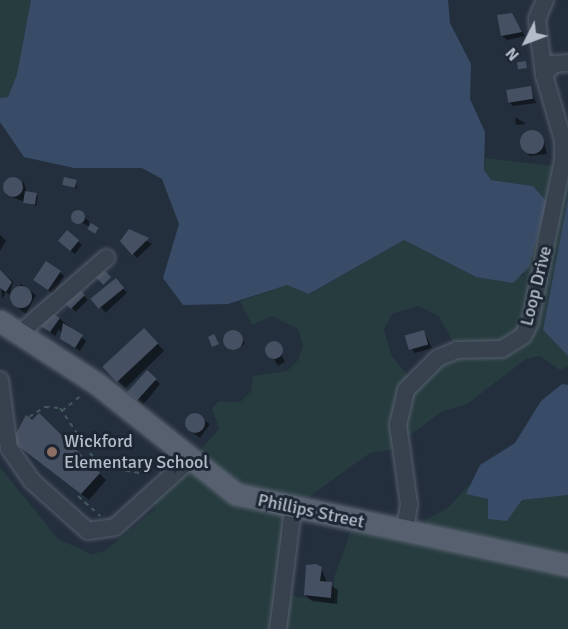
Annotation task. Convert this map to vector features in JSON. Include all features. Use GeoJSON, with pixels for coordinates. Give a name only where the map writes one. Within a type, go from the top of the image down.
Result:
{"type":"FeatureCollection","features":[{"type":"Feature","properties":{"kind":"main road","name":"Phillips Street"},"geometry":{"type":"LineString","coordinates":[[0,321],[96,383],[188,461],[236,494],[293,509],[565,562]]}},
{"type":"Feature","properties":{"kind":"street","name":"Loop Drive"},"geometry":{"type":"LineString","coordinates":[[405,530],[409,504],[398,425],[405,390],[438,358],[458,350],[502,349],[523,336],[561,180],[566,137],[544,75],[537,19],[545,0]]}},
{"type":"Feature","properties":{"kind":"street"},"geometry":{"type":"LineString","coordinates":[[544,75],[554,64],[568,63]]}},
{"type":"Feature","properties":{"kind":"street"},"geometry":{"type":"LineString","coordinates":[[19,334],[106,258]]}},
{"type":"Feature","properties":{"kind":"street"},"geometry":{"type":"LineString","coordinates":[[0,381],[7,401],[4,437],[32,481],[88,531],[113,528],[188,461]]}},
{"type":"Feature","properties":{"kind":"street"},"geometry":{"type":"LineString","coordinates":[[278,629],[293,509]]}},
{"type":"Feature","properties":{"kind":"path"},"geometry":{"type":"LineString","coordinates":[[62,411],[96,383]]}},
{"type":"Feature","properties":{"kind":"path"},"geometry":{"type":"LineString","coordinates":[[29,417],[45,407],[62,411],[97,468],[171,477]]}},
{"type":"Feature","properties":{"kind":"path"},"geometry":{"type":"LineString","coordinates":[[78,496],[113,528]]}},
{"type":"Feature","properties":{"kind":"green space"},"geometry":{"type":"Polygon","coordinates":[[[0,0],[31,0],[17,74],[8,97],[0,99],[0,0]]]}},
{"type":"Feature","properties":{"kind":"green space"},"geometry":{"type":"Polygon","coordinates":[[[568,135],[568,198],[543,330],[568,356],[568,366],[560,370],[540,356],[526,359],[467,404],[441,412],[390,450],[370,453],[303,501],[286,595],[334,603],[334,578],[353,525],[426,528],[425,520],[448,508],[471,483],[467,494],[488,499],[507,521],[522,500],[568,495],[568,629],[0,629],[0,467],[58,539],[91,554],[105,551],[155,509],[155,498],[144,487],[157,486],[190,462],[219,429],[212,408],[219,401],[240,402],[251,391],[253,376],[287,371],[298,360],[303,345],[298,329],[272,316],[252,325],[240,301],[287,285],[310,294],[404,240],[476,277],[523,276],[545,214],[533,186],[491,180],[484,170],[485,158],[561,167],[568,135]],[[418,306],[392,314],[384,329],[391,355],[412,381],[457,350],[439,316],[418,306]]]}},
{"type":"Feature","properties":{"kind":"water"},"geometry":{"type":"Polygon","coordinates":[[[31,0],[448,0],[450,23],[471,64],[470,99],[485,132],[484,170],[491,180],[533,186],[547,202],[529,267],[513,283],[476,277],[404,240],[309,294],[287,285],[228,304],[183,305],[163,278],[179,224],[162,179],[142,168],[74,168],[24,157],[0,122],[0,98],[8,97],[17,74],[31,0]]]}},
{"type":"Feature","properties":{"kind":"water"},"geometry":{"type":"Polygon","coordinates":[[[568,198],[568,356],[543,330],[568,198]]]}},
{"type":"Feature","properties":{"kind":"water"},"geometry":{"type":"Polygon","coordinates":[[[562,384],[568,385],[568,495],[522,500],[507,521],[488,519],[488,499],[466,494],[480,465],[515,443],[541,401],[562,384]]]}},
{"type":"Feature","properties":{"kind":"building"},"geometry":{"type":"Polygon","coordinates":[[[512,13],[522,32],[501,36],[497,15],[512,13]]]}},
{"type":"Feature","properties":{"kind":"building"},"geometry":{"type":"Polygon","coordinates":[[[526,61],[527,68],[518,69],[517,62],[526,61]]]}},
{"type":"Feature","properties":{"kind":"building"},"geometry":{"type":"Polygon","coordinates":[[[531,86],[533,99],[508,103],[506,90],[531,86]]]}},
{"type":"Feature","properties":{"kind":"building"},"geometry":{"type":"Polygon","coordinates":[[[532,130],[537,131],[543,137],[543,147],[537,153],[532,154],[527,153],[521,147],[520,142],[521,137],[527,131],[532,130]]]}},
{"type":"Feature","properties":{"kind":"building"},"geometry":{"type":"Polygon","coordinates":[[[9,177],[17,177],[23,183],[23,191],[17,197],[9,197],[3,191],[3,183],[9,177]]]}},
{"type":"Feature","properties":{"kind":"building"},"geometry":{"type":"Polygon","coordinates":[[[64,177],[77,180],[75,188],[62,185],[64,177]]]}},
{"type":"Feature","properties":{"kind":"building"},"geometry":{"type":"Polygon","coordinates":[[[25,191],[37,193],[35,205],[23,203],[25,191]]]}},
{"type":"Feature","properties":{"kind":"building"},"geometry":{"type":"Polygon","coordinates":[[[78,210],[83,212],[85,217],[83,222],[78,224],[73,222],[71,217],[73,212],[78,210]]]}},
{"type":"Feature","properties":{"kind":"building"},"geometry":{"type":"Polygon","coordinates":[[[91,223],[99,228],[95,234],[87,229],[91,223]]]}},
{"type":"Feature","properties":{"kind":"building"},"geometry":{"type":"Polygon","coordinates":[[[129,229],[149,238],[132,255],[120,241],[129,229]]]}},
{"type":"Feature","properties":{"kind":"building"},"geometry":{"type":"Polygon","coordinates":[[[67,230],[79,240],[70,251],[58,241],[67,230]]]}},
{"type":"Feature","properties":{"kind":"building"},"geometry":{"type":"Polygon","coordinates":[[[46,261],[61,271],[48,290],[33,280],[46,261]]]}},
{"type":"Feature","properties":{"kind":"building"},"geometry":{"type":"Polygon","coordinates":[[[0,270],[12,282],[6,292],[0,288],[0,270]]]}},
{"type":"Feature","properties":{"kind":"building"},"geometry":{"type":"Polygon","coordinates":[[[104,270],[111,277],[103,285],[96,278],[104,270]]]}},
{"type":"Feature","properties":{"kind":"building"},"geometry":{"type":"Polygon","coordinates":[[[116,278],[124,288],[99,309],[90,299],[116,278]]]}},
{"type":"Feature","properties":{"kind":"building"},"geometry":{"type":"Polygon","coordinates":[[[75,285],[85,295],[71,309],[61,299],[75,285]]]}},
{"type":"Feature","properties":{"kind":"building"},"geometry":{"type":"Polygon","coordinates":[[[21,286],[29,289],[32,297],[29,305],[21,308],[13,305],[10,297],[13,289],[21,286]]]}},
{"type":"Feature","properties":{"kind":"building"},"geometry":{"type":"Polygon","coordinates":[[[51,312],[60,318],[50,332],[39,325],[51,312]]]}},
{"type":"Feature","properties":{"kind":"building"},"geometry":{"type":"Polygon","coordinates":[[[63,323],[83,335],[75,348],[60,339],[63,323]]]}},
{"type":"Feature","properties":{"kind":"building"},"geometry":{"type":"Polygon","coordinates":[[[144,328],[158,343],[117,382],[102,367],[144,328]]]}},
{"type":"Feature","properties":{"kind":"building"},"geometry":{"type":"Polygon","coordinates":[[[233,330],[240,333],[243,340],[240,347],[233,350],[226,347],[223,340],[226,333],[233,330]]]}},
{"type":"Feature","properties":{"kind":"building"},"geometry":{"type":"Polygon","coordinates":[[[424,330],[428,344],[409,350],[405,336],[424,330]]]}},
{"type":"Feature","properties":{"kind":"building"},"geometry":{"type":"Polygon","coordinates":[[[214,334],[219,344],[212,347],[208,337],[214,334]]]}},
{"type":"Feature","properties":{"kind":"building"},"geometry":{"type":"Polygon","coordinates":[[[274,341],[280,344],[283,350],[280,356],[274,359],[268,356],[265,350],[268,344],[274,341]]]}},
{"type":"Feature","properties":{"kind":"building"},"geometry":{"type":"Polygon","coordinates":[[[147,370],[157,379],[137,401],[127,392],[147,370]]]}},
{"type":"Feature","properties":{"kind":"building","name":"Wickford Elementary School"},"geometry":{"type":"Polygon","coordinates":[[[39,413],[100,473],[81,494],[12,441],[26,415],[32,420],[39,413]]]}},
{"type":"Feature","properties":{"kind":"building"},"geometry":{"type":"Polygon","coordinates":[[[195,413],[202,416],[205,423],[202,430],[195,433],[188,430],[185,423],[188,416],[195,413]]]}},
{"type":"Feature","properties":{"kind":"building"},"geometry":{"type":"Polygon","coordinates":[[[316,564],[322,567],[320,581],[332,582],[331,598],[304,595],[306,565],[316,564]]]}},
{"type":"Feature","properties":{"kind":"place","name":"Wickford Elementary School"},"geometry":{"type":"Point","coordinates":[52,452]}}]}
